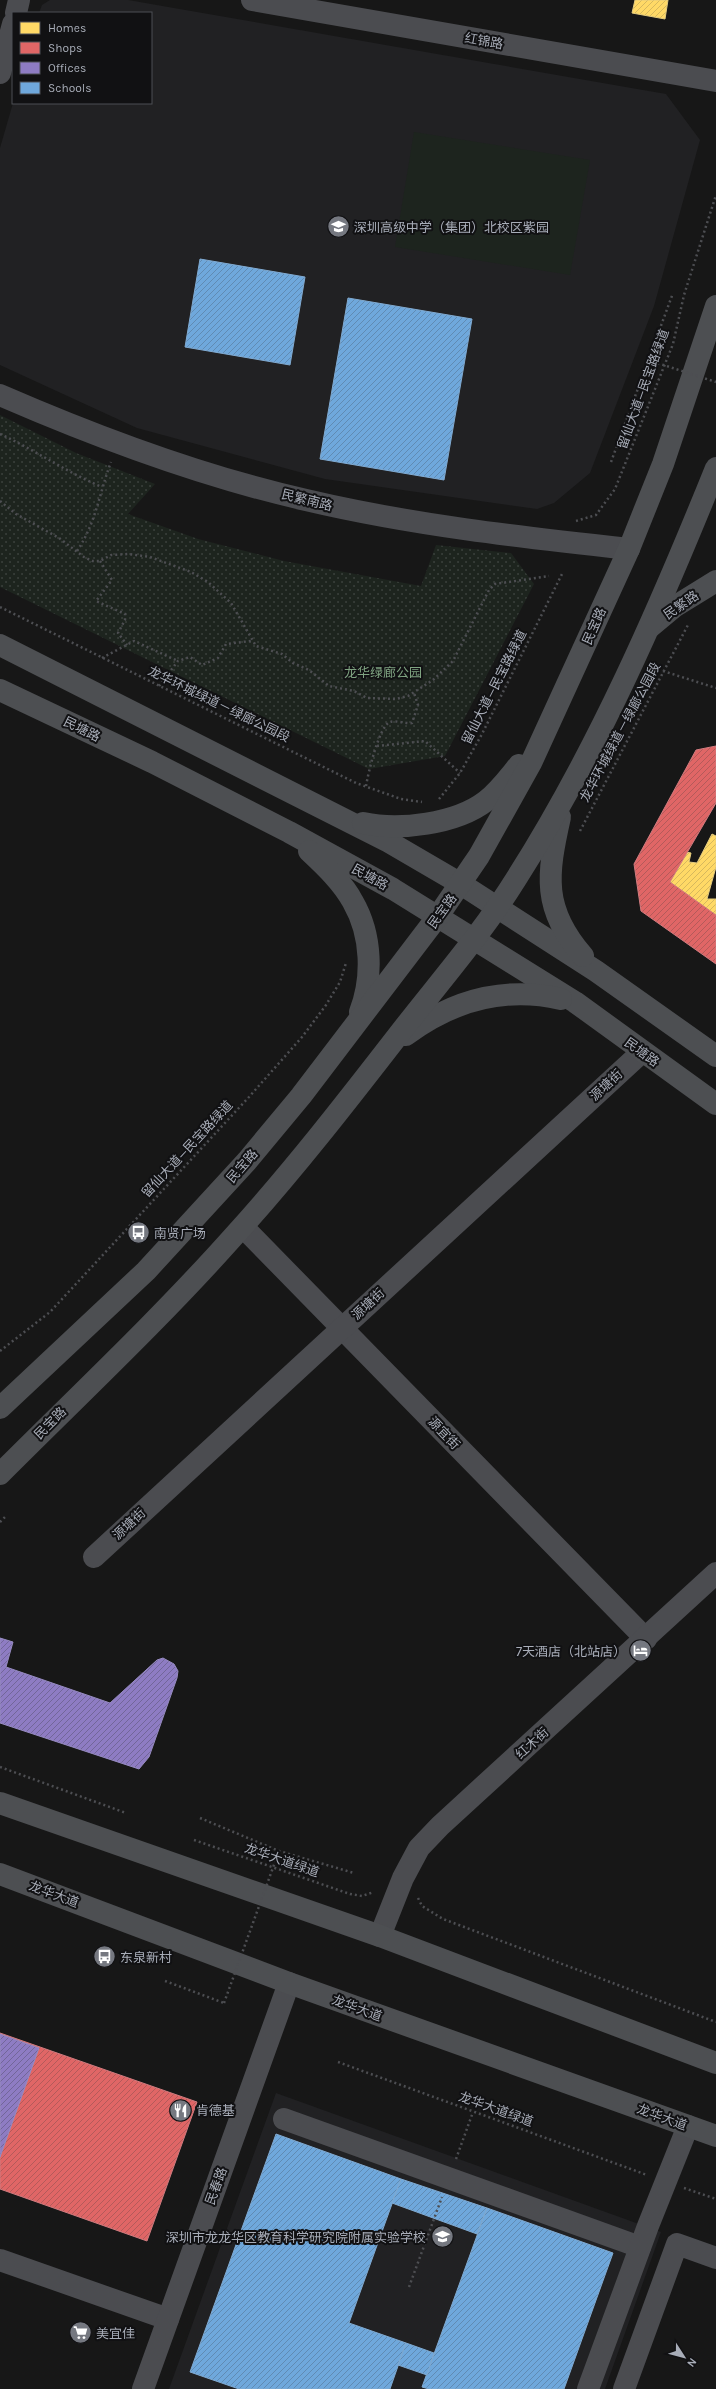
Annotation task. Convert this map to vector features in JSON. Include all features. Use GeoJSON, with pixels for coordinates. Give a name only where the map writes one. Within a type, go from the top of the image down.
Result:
{"type":"FeatureCollection","features":[{"type":"Feature","properties":{"kind":"main road","name":"民宝路"},"geometry":{"type":"LineString","coordinates":[[1,1405],[146,1271],[197,1218],[301,1096],[438,916],[493,835],[546,731],[628,548],[663,464],[716,306]]}},
{"type":"Feature","properties":{"kind":"main road","name":"民宝路"},"geometry":{"type":"LineString","coordinates":[[0,1474],[179,1296],[243,1226],[336,1115],[474,940],[544,834],[606,715],[684,547],[716,468]]}},
{"type":"Feature","properties":{"kind":"main road","name":"民繁路"},"geometry":{"type":"LineString","coordinates":[[646,630],[674,607],[716,581]]}},
{"type":"Feature","properties":{"kind":"main road"},"geometry":{"type":"LineString","coordinates":[[0,645],[345,819],[461,884],[596,971],[716,1056]]}},
{"type":"Feature","properties":{"kind":"main road","name":"民塘路"},"geometry":{"type":"LineString","coordinates":[[0,690],[152,762],[289,832],[438,916],[575,1002],[642,1052],[716,1104]]}},
{"type":"Feature","properties":{"kind":"main road"},"geometry":{"type":"LineString","coordinates":[[345,819],[378,826],[399,827],[462,814],[486,801],[501,788],[546,731]]}},
{"type":"Feature","properties":{"kind":"main road"},"geometry":{"type":"LineString","coordinates":[[565,794],[554,842],[551,896],[560,926],[596,971]]}},
{"type":"Feature","properties":{"kind":"main road"},"geometry":{"type":"LineString","coordinates":[[289,832],[323,865],[347,892],[354,903],[364,930],[369,964],[368,987],[353,1028]]}},
{"type":"Feature","properties":{"kind":"main road"},"geometry":{"type":"LineString","coordinates":[[389,1048],[423,1023],[450,1009],[475,1001],[510,993],[537,994],[575,1002]]}},
{"type":"Feature","properties":{"kind":"main road"},"geometry":{"type":"LineString","coordinates":[[0,1803],[380,1936],[716,2063]]}},
{"type":"Feature","properties":{"kind":"main road","name":"龙华大道"},"geometry":{"type":"LineString","coordinates":[[0,1874],[289,1983],[716,2136]]}},
{"type":"Feature","properties":{"kind":"street"},"geometry":{"type":"LineString","coordinates":[[16,12],[19,0]]}},
{"type":"Feature","properties":{"kind":"street","name":"红锦路"},"geometry":{"type":"LineString","coordinates":[[252,0],[716,81]]}},
{"type":"Feature","properties":{"kind":"street"},"geometry":{"type":"LineString","coordinates":[[0,73],[12,28]]}},
{"type":"Feature","properties":{"kind":"street","name":"民繁南路"},"geometry":{"type":"LineString","coordinates":[[0,395],[136,450],[304,500],[461,528],[628,548]]}},
{"type":"Feature","properties":{"kind":"street","name":"源塘街"},"geometry":{"type":"LineString","coordinates":[[94,1557],[642,1052]]}},
{"type":"Feature","properties":{"kind":"street","name":"源宜街"},"geometry":{"type":"LineString","coordinates":[[243,1226],[646,1639]]}},
{"type":"Feature","properties":{"kind":"street","name":"红木街"},"geometry":{"type":"LineString","coordinates":[[380,1936],[403,1878],[419,1848],[446,1821],[646,1639],[716,1573]]}},
{"type":"Feature","properties":{"kind":"street","name":"民春路"},"geometry":{"type":"LineString","coordinates":[[143,2389],[289,1983]]}},
{"type":"Feature","properties":{"kind":"street"},"geometry":{"type":"LineString","coordinates":[[284,2118],[640,2247]]}},
{"type":"Feature","properties":{"kind":"street"},"geometry":{"type":"LineString","coordinates":[[588,2389],[640,2247],[688,2126]]}},
{"type":"Feature","properties":{"kind":"street"},"geometry":{"type":"LineString","coordinates":[[624,2389],[677,2244],[716,2258]]}},
{"type":"Feature","properties":{"kind":"street"},"geometry":{"type":"LineString","coordinates":[[0,2260],[168,2320]]}},
{"type":"Feature","properties":{"kind":"path","name":"留仙大道—民宝路绿道"},"geometry":{"type":"LineString","coordinates":[[570,522],[596,515],[615,489],[673,344],[684,295],[716,195]]}},
{"type":"Feature","properties":{"kind":"path"},"geometry":{"type":"LineString","coordinates":[[610,462],[673,293]]}},
{"type":"Feature","properties":{"kind":"path"},"geometry":{"type":"LineString","coordinates":[[648,360],[716,382]]}},
{"type":"Feature","properties":{"kind":"path"},"geometry":{"type":"LineString","coordinates":[[0,434],[38,453],[77,477],[102,488]]}},
{"type":"Feature","properties":{"kind":"path"},"geometry":{"type":"LineString","coordinates":[[77,551],[93,524],[102,488],[111,462]]}},
{"type":"Feature","properties":{"kind":"path"},"geometry":{"type":"LineString","coordinates":[[0,501],[16,514],[60,538],[84,557],[100,561],[111,555],[128,554],[150,557],[191,572],[208,582],[231,603],[251,641],[256,646],[262,650],[282,654],[293,663],[309,670],[329,686],[354,691],[367,698],[396,699],[414,693],[433,680],[453,661],[492,587],[499,583],[549,576]]}},
{"type":"Feature","properties":{"kind":"path"},"geometry":{"type":"LineString","coordinates":[[100,561],[112,580],[96,601],[125,614],[125,620],[118,633],[127,645]]}},
{"type":"Feature","properties":{"kind":"path","name":"留仙大道—民宝路绿道"},"geometry":{"type":"LineString","coordinates":[[435,803],[460,773],[482,734],[562,574]]}},
{"type":"Feature","properties":{"kind":"path","name":"龙华环城绿道－绿廊公园段"},"geometry":{"type":"LineString","coordinates":[[0,607],[366,786],[401,799],[428,803]]}},
{"type":"Feature","properties":{"kind":"path","name":"龙华环城绿道－绿廊公园段"},"geometry":{"type":"LineString","coordinates":[[578,836],[663,671],[694,617]]}},
{"type":"Feature","properties":{"kind":"path"},"geometry":{"type":"LineString","coordinates":[[102,658],[134,641],[178,661]]}},
{"type":"Feature","properties":{"kind":"path"},"geometry":{"type":"LineString","coordinates":[[160,686],[178,661],[190,657],[202,666],[218,658],[226,644],[251,641]]}},
{"type":"Feature","properties":{"kind":"path"},"geometry":{"type":"LineString","coordinates":[[663,671],[716,688]]}},
{"type":"Feature","properties":{"kind":"path"},"geometry":{"type":"LineString","coordinates":[[366,786],[382,732],[389,722],[412,723],[418,706],[414,693]]}},
{"type":"Feature","properties":{"kind":"path"},"geometry":{"type":"LineString","coordinates":[[377,746],[425,742],[460,773]]}},
{"type":"Feature","properties":{"kind":"path","name":"留仙大道—民宝路绿道"},"geometry":{"type":"LineString","coordinates":[[0,1351],[50,1312],[249,1097],[302,1037],[326,1005],[340,982],[346,961]]}},
{"type":"Feature","properties":{"kind":"path"},"geometry":{"type":"LineString","coordinates":[[0,1522],[6,1516]]}},
{"type":"Feature","properties":{"kind":"path"},"geometry":{"type":"LineString","coordinates":[[0,1767],[126,1813]]}},
{"type":"Feature","properties":{"kind":"path"},"geometry":{"type":"LineString","coordinates":[[200,1818],[279,1851],[354,1873]]}},
{"type":"Feature","properties":{"kind":"path","name":"龙华大道绿道"},"geometry":{"type":"LineString","coordinates":[[194,1840],[350,1894],[362,1896],[372,1893],[378,1888]]}},
{"type":"Feature","properties":{"kind":"path"},"geometry":{"type":"LineString","coordinates":[[165,1981],[224,2003],[279,1851]]}},
{"type":"Feature","properties":{"kind":"path"},"geometry":{"type":"LineString","coordinates":[[417,1896],[422,1906],[443,1919],[716,2022]]}},
{"type":"Feature","properties":{"kind":"path","name":"龙华大道绿道"},"geometry":{"type":"LineString","coordinates":[[338,2062],[648,2175]]}},
{"type":"Feature","properties":{"kind":"path"},"geometry":{"type":"LineString","coordinates":[[684,2188],[716,2199]]}},
{"type":"Feature","properties":{"kind":"shaded area","name":"深圳高级中学（集团）北校区紫园"},"geometry":{"type":"Polygon","coordinates":[[[50,0],[128,0],[666,94],[700,140],[654,306],[590,473],[554,503],[537,509],[325,479],[137,428],[0,365],[0,148],[13,104],[152,104],[152,12],[39,12],[42,5],[50,0]]]}},
{"type":"Feature","properties":{"kind":"shaded area","name":"深圳市龙龙华区教育科学研究院附属实验学校"},"geometry":{"type":"Polygon","coordinates":[[[276,2093],[661,2232],[605,2389],[169,2389],[276,2093]]]}},
{"type":"Feature","properties":{"kind":"green space"},"geometry":{"type":"Polygon","coordinates":[[[414,132],[590,160],[570,275],[395,247],[414,132]]]}},
{"type":"Feature","properties":{"kind":"green space","name":"龙华绿廊公园"},"geometry":{"type":"Polygon","coordinates":[[[0,415],[76,453],[155,484],[128,514],[198,539],[284,561],[421,586],[436,545],[511,553],[534,584],[445,756],[369,769],[0,587],[0,415]]]}},
{"type":"Feature","properties":{"kind":"building: Homes"},"geometry":{"type":"Polygon","coordinates":[[[635,0],[668,0],[665,19],[632,13],[635,0]]]}},
{"type":"Feature","properties":{"kind":"building: Homes"},"geometry":{"type":"Polygon","coordinates":[[[716,769],[716,793],[704,782],[716,769]]]}},
{"type":"Feature","properties":{"kind":"building: Homes"},"geometry":{"type":"Polygon","coordinates":[[[712,834],[716,836],[716,867],[707,899],[716,899],[716,934],[693,934],[695,925],[687,925],[690,896],[683,893],[680,900],[676,899],[674,905],[657,900],[671,843],[687,847],[686,852],[691,853],[689,862],[697,863],[712,834]]]}},
{"type":"Feature","properties":{"kind":"building: Shops"},"geometry":{"type":"Polygon","coordinates":[[[716,746],[716,803],[670,882],[716,915],[716,964],[641,911],[634,864],[696,750],[716,746]]]}},
{"type":"Feature","properties":{"kind":"building: Shops"},"geometry":{"type":"Polygon","coordinates":[[[0,2033],[197,2102],[147,2241],[0,2189],[0,2033]]]}},
{"type":"Feature","properties":{"kind":"building: Offices"},"geometry":{"type":"Polygon","coordinates":[[[0,1638],[13,1642],[6,1667],[110,1703],[157,1660],[163,1658],[174,1664],[178,1671],[177,1678],[149,1757],[139,1769],[0,1723],[0,1638]]]}},
{"type":"Feature","properties":{"kind":"building: Offices"},"geometry":{"type":"Polygon","coordinates":[[[0,2034],[39,2048],[0,2157],[0,2034]]]}},
{"type":"Feature","properties":{"kind":"building: Schools"},"geometry":{"type":"Polygon","coordinates":[[[200,259],[305,277],[290,365],[185,347],[200,259]]]}},
{"type":"Feature","properties":{"kind":"building: Schools"},"geometry":{"type":"Polygon","coordinates":[[[348,298],[472,319],[444,480],[320,459],[348,298]]]}},
{"type":"Feature","properties":{"kind":"building: Schools"},"geometry":{"type":"Polygon","coordinates":[[[276,2134],[401,2179],[349,2323],[406,2343],[390,2389],[239,2389],[190,2372],[276,2134]]]}},
{"type":"Feature","properties":{"kind":"building: Schools"},"geometry":{"type":"Polygon","coordinates":[[[401,2179],[487,2208],[477,2234],[392,2203],[401,2179]]]}},
{"type":"Feature","properties":{"kind":"building: Schools"},"geometry":{"type":"Polygon","coordinates":[[[487,2208],[613,2253],[564,2389],[429,2389],[422,2387],[487,2208]]]}},
{"type":"Feature","properties":{"kind":"building: Schools"},"geometry":{"type":"Polygon","coordinates":[[[406,2343],[434,2353],[427,2375],[398,2365],[406,2343]]]}},
{"type":"Feature","properties":{"kind":"place","name":"深圳高级中学（集团）北校区紫园"},"geometry":{"type":"Point","coordinates":[338,227]}},
{"type":"Feature","properties":{"kind":"place","name":"南贤广场"},"geometry":{"type":"Point","coordinates":[138,1233]}},
{"type":"Feature","properties":{"kind":"place","name":"7天酒店（北站店）"},"geometry":{"type":"Point","coordinates":[641,1651]}},
{"type":"Feature","properties":{"kind":"place","name":"东泉新村"},"geometry":{"type":"Point","coordinates":[105,1957]}},
{"type":"Feature","properties":{"kind":"place","name":"肯德基"},"geometry":{"type":"Point","coordinates":[180,2110]}},
{"type":"Feature","properties":{"kind":"place","name":"深圳市龙龙华区教育科学研究院附属实验学校"},"geometry":{"type":"Point","coordinates":[442,2237]}},
{"type":"Feature","properties":{"kind":"place","name":"美宜佳"},"geometry":{"type":"Point","coordinates":[80,2333]}}]}
